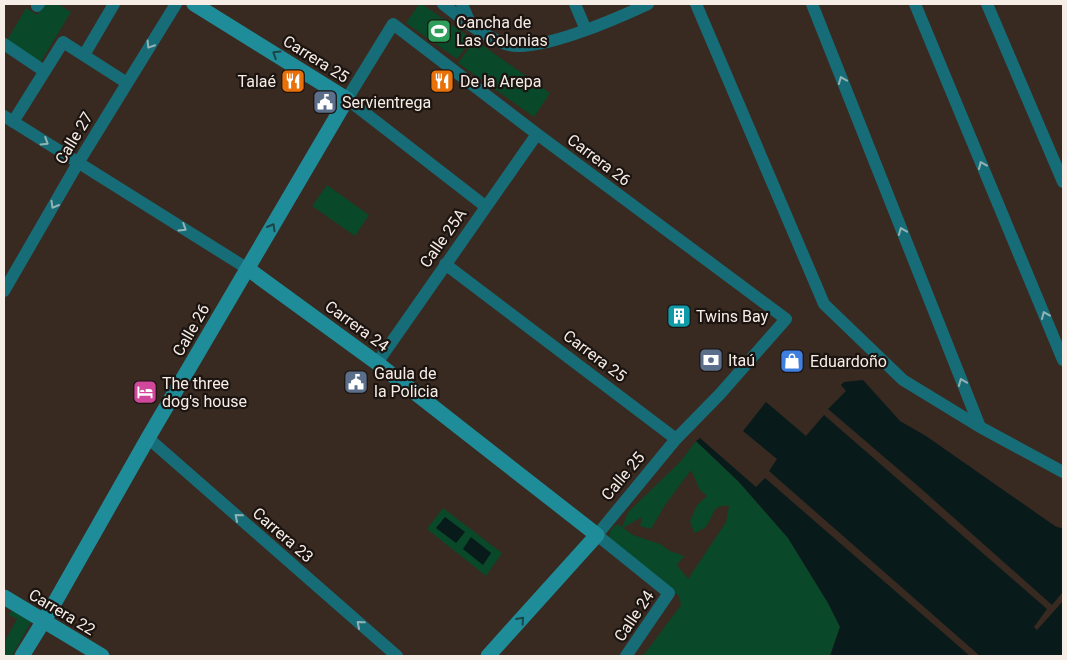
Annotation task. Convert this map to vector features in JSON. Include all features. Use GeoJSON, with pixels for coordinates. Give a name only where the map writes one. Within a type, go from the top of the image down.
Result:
{"type":"FeatureCollection","features":[{"type":"Feature","properties":{"kind":"main road","name":"Carrera 25"},"geometry":{"type":"LineString","coordinates":[[194,4],[347,98]]}},
{"type":"Feature","properties":{"kind":"main road","name":"Calle 26"},"geometry":{"type":"LineString","coordinates":[[22,656],[347,98]]}},
{"type":"Feature","properties":{"kind":"main road","name":"Carrera 24"},"geometry":{"type":"LineString","coordinates":[[248,269],[377,363],[597,535]]}},
{"type":"Feature","properties":{"kind":"main road","name":"Calle 25"},"geometry":{"type":"LineString","coordinates":[[488,656],[597,535]]}},
{"type":"Feature","properties":{"kind":"main road","name":"Carrera 22"},"geometry":{"type":"LineString","coordinates":[[4,597],[102,656]]}},
{"type":"Feature","properties":{"kind":"street"},"geometry":{"type":"LineString","coordinates":[[84,55],[114,4]]}},
{"type":"Feature","properties":{"kind":"street","name":"Calle 27"},"geometry":{"type":"LineString","coordinates":[[4,292],[78,163],[176,4]]}},
{"type":"Feature","properties":{"kind":"street"},"geometry":{"type":"LineString","coordinates":[[444,4],[471,26],[506,44],[534,45],[586,30],[631,7],[648,4]]}},
{"type":"Feature","properties":{"kind":"street"},"geometry":{"type":"LineString","coordinates":[[462,4],[471,26]]}},
{"type":"Feature","properties":{"kind":"street"},"geometry":{"type":"LineString","coordinates":[[575,4],[586,30]]}},
{"type":"Feature","properties":{"kind":"street"},"geometry":{"type":"LineString","coordinates":[[696,4],[824,304],[904,380],[980,427],[1063,472]]}},
{"type":"Feature","properties":{"kind":"street"},"geometry":{"type":"LineString","coordinates":[[812,4],[980,427]]}},
{"type":"Feature","properties":{"kind":"street"},"geometry":{"type":"LineString","coordinates":[[916,4],[1063,360]]}},
{"type":"Feature","properties":{"kind":"street"},"geometry":{"type":"LineString","coordinates":[[987,4],[1063,182]]}},
{"type":"Feature","properties":{"kind":"street","name":"Calle 26"},"geometry":{"type":"LineString","coordinates":[[347,98],[393,24]]}},
{"type":"Feature","properties":{"kind":"street","name":"Carrera 26"},"geometry":{"type":"LineString","coordinates":[[393,24],[536,134],[786,319]]}},
{"type":"Feature","properties":{"kind":"street"},"geometry":{"type":"LineString","coordinates":[[8,119],[63,42],[127,83]]}},
{"type":"Feature","properties":{"kind":"street"},"geometry":{"type":"LineString","coordinates":[[4,44],[44,71]]}},
{"type":"Feature","properties":{"kind":"street","name":"Carrera 25"},"geometry":{"type":"LineString","coordinates":[[347,98],[485,206]]}},
{"type":"Feature","properties":{"kind":"street","name":"Carrera 24"},"geometry":{"type":"LineString","coordinates":[[8,119],[248,269]]}},
{"type":"Feature","properties":{"kind":"street","name":"Calle 25A"},"geometry":{"type":"LineString","coordinates":[[377,363],[536,134]]}},
{"type":"Feature","properties":{"kind":"street","name":"Carrera 25"},"geometry":{"type":"LineString","coordinates":[[445,264],[676,439]]}},
{"type":"Feature","properties":{"kind":"street","name":"Calle 25"},"geometry":{"type":"LineString","coordinates":[[597,535],[676,439],[720,394],[786,319]]}},
{"type":"Feature","properties":{"kind":"street","name":"Carrera 23"},"geometry":{"type":"LineString","coordinates":[[148,438],[397,656]]}},
{"type":"Feature","properties":{"kind":"street","name":"Carrera 24"},"geometry":{"type":"LineString","coordinates":[[597,535],[669,593]]}},
{"type":"Feature","properties":{"kind":"street","name":"Calle 24"},"geometry":{"type":"LineString","coordinates":[[626,656],[669,593]]}},
{"type":"Feature","properties":{"kind":"green space"},"geometry":{"type":"Polygon","coordinates":[[[44,4],[58,4],[71,12],[40,63],[6,42],[26,8],[37,15],[44,4]]]}},
{"type":"Feature","properties":{"kind":"green space","name":"Cancha de Las Colonias"},"geometry":{"type":"Polygon","coordinates":[[[419,4],[422,4],[472,39],[457,59],[406,23],[419,4]]]}},
{"type":"Feature","properties":{"kind":"green space"},"geometry":{"type":"Polygon","coordinates":[[[475,40],[550,93],[534,117],[458,63],[475,40]]]}},
{"type":"Feature","properties":{"kind":"green space"},"geometry":{"type":"Polygon","coordinates":[[[327,185],[369,215],[355,236],[312,206],[327,185]]]}},
{"type":"Feature","properties":{"kind":"green space"},"geometry":{"type":"Polygon","coordinates":[[[696,441],[739,482],[788,538],[828,603],[840,627],[830,656],[643,656],[681,605],[679,596],[662,580],[609,539],[610,531],[617,524],[622,527],[628,512],[680,462],[696,441]],[[691,470],[665,505],[651,529],[640,526],[642,517],[623,528],[633,535],[660,544],[670,551],[684,556],[677,565],[688,579],[726,522],[729,506],[716,508],[706,526],[694,533],[690,521],[697,505],[707,496],[700,490],[691,470]]]}},
{"type":"Feature","properties":{"kind":"green space"},"geometry":{"type":"Polygon","coordinates":[[[443,508],[502,553],[486,576],[427,529],[443,508]]]}},
{"type":"Feature","properties":{"kind":"green space"},"geometry":{"type":"Polygon","coordinates":[[[13,607],[33,618],[12,656],[4,656],[4,643],[17,619],[9,615],[13,607]]]}},
{"type":"Feature","properties":{"kind":"shaded area"},"geometry":{"type":"Polygon","coordinates":[[[863,380],[900,421],[926,436],[1055,526],[1063,529],[1063,592],[1052,605],[828,409],[846,391],[841,385],[844,382],[863,380]]]}},
{"type":"Feature","properties":{"kind":"shaded area"},"geometry":{"type":"Polygon","coordinates":[[[766,402],[806,436],[824,415],[1047,609],[1034,627],[1037,630],[1063,601],[1063,656],[980,656],[769,471],[777,459],[743,431],[766,402]]]}},
{"type":"Feature","properties":{"kind":"shaded area"},"geometry":{"type":"Polygon","coordinates":[[[700,438],[756,487],[765,478],[970,656],[830,656],[840,627],[828,603],[788,538],[739,482],[696,441],[700,438]]]}},
{"type":"Feature","properties":{"kind":"shaded area"},"geometry":{"type":"Polygon","coordinates":[[[445,517],[465,532],[456,543],[436,528],[445,517]]]}},
{"type":"Feature","properties":{"kind":"shaded area"},"geometry":{"type":"Polygon","coordinates":[[[471,537],[491,553],[483,565],[463,549],[471,537]]]}},
{"type":"Feature","properties":{"kind":"place","name":"Cancha de Las Colonias"},"geometry":{"type":"Point","coordinates":[439,31]}},
{"type":"Feature","properties":{"kind":"place","name":"Talaé"},"geometry":{"type":"Point","coordinates":[293,81]}},
{"type":"Feature","properties":{"kind":"place","name":"De la Arepa"},"geometry":{"type":"Point","coordinates":[442,81]}},
{"type":"Feature","properties":{"kind":"place","name":"Servientrega"},"geometry":{"type":"Point","coordinates":[325,102]}},
{"type":"Feature","properties":{"kind":"place","name":"Twins Bay"},"geometry":{"type":"Point","coordinates":[679,316]}},
{"type":"Feature","properties":{"kind":"place","name":"Itaú"},"geometry":{"type":"Point","coordinates":[711,360]}},
{"type":"Feature","properties":{"kind":"place","name":"Eduardoño"},"geometry":{"type":"Point","coordinates":[792,361]}},
{"type":"Feature","properties":{"kind":"place","name":"Gaula de la Policia"},"geometry":{"type":"Point","coordinates":[356,382]}},
{"type":"Feature","properties":{"kind":"place","name":"The three dog's house"},"geometry":{"type":"Point","coordinates":[145,392]}}]}
